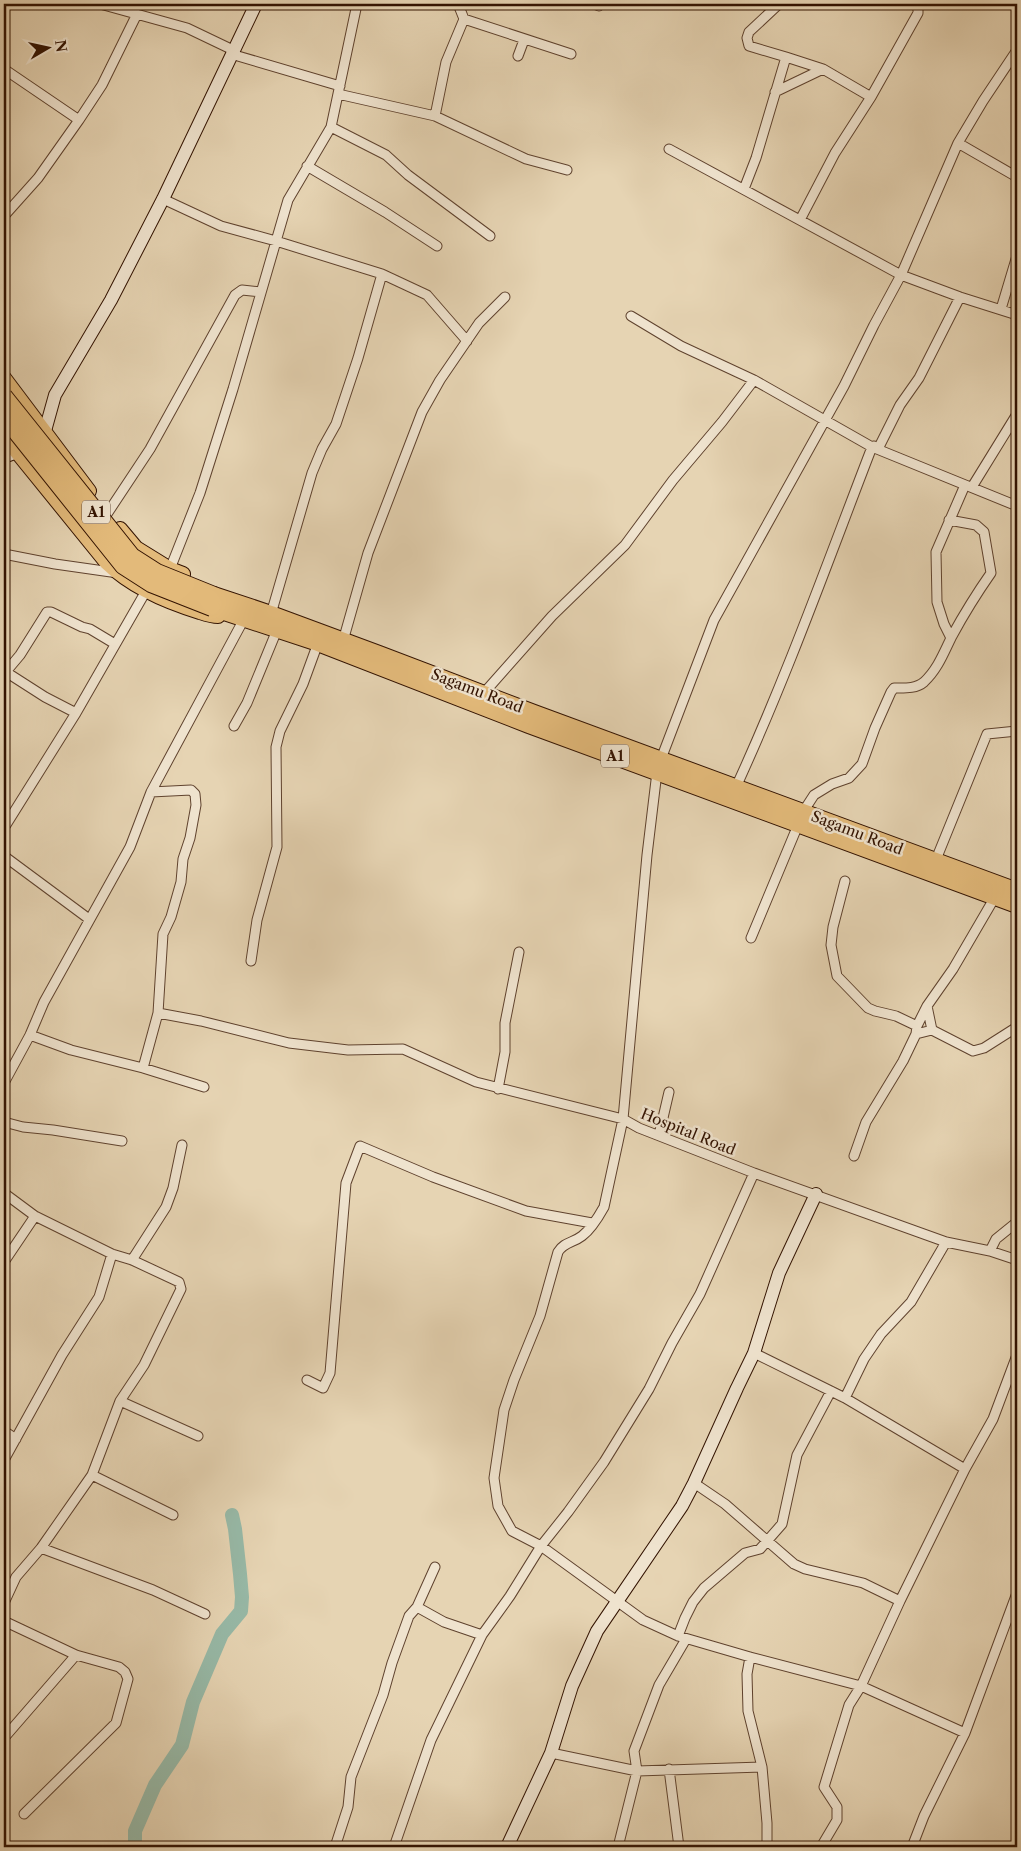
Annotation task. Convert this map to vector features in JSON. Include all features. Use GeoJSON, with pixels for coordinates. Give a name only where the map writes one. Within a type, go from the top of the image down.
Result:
{"type":"FeatureCollection","features":[{"type":"Feature","properties":{"kind":"highway","name":"Sagamu Road"},"geometry":{"type":"LineString","coordinates":[[4,396],[132,556],[157,572],[213,602],[277,630],[318,643],[502,715],[659,766],[801,818],[1017,891]]}},
{"type":"Feature","properties":{"kind":"highway","name":"Sagamu Road"},"geometry":{"type":"LineString","coordinates":[[4,417],[123,566],[151,584],[213,602]]}},
{"type":"Feature","properties":{"kind":"highway","name":"Sagamu Road"},"geometry":{"type":"LineString","coordinates":[[236,612],[271,614],[483,694],[659,766],[736,786],[801,818],[1017,906]]}},
{"type":"Feature","properties":{"kind":"main road"},"geometry":{"type":"LineString","coordinates":[[4,378],[107,514],[136,548],[170,569],[220,590],[236,612],[215,616],[183,607],[146,591],[118,573],[10,455],[4,435]]}},
{"type":"Feature","properties":{"kind":"street"},"geometry":{"type":"LineString","coordinates":[[100,4],[187,28],[232,52],[339,90],[435,116],[526,159],[567,170]]}},
{"type":"Feature","properties":{"kind":"street"},"geometry":{"type":"LineString","coordinates":[[10,455],[45,431],[55,395],[111,300],[163,200],[256,4]]}},
{"type":"Feature","properties":{"kind":"street"},"geometry":{"type":"LineString","coordinates":[[170,569],[200,493],[233,389],[288,200],[331,127],[357,4]]}},
{"type":"Feature","properties":{"kind":"street"},"geometry":{"type":"LineString","coordinates":[[435,116],[446,62],[464,19],[458,4]]}},
{"type":"Feature","properties":{"kind":"street"},"geometry":{"type":"LineString","coordinates":[[778,4],[749,32],[747,38],[750,46],[823,69],[871,97]]}},
{"type":"Feature","properties":{"kind":"street"},"geometry":{"type":"LineString","coordinates":[[800,220],[835,153],[871,97],[918,13],[918,4]]}},
{"type":"Feature","properties":{"kind":"street"},"geometry":{"type":"LineString","coordinates":[[4,216],[38,178],[79,120],[102,85],[137,14]]}},
{"type":"Feature","properties":{"kind":"street"},"geometry":{"type":"LineString","coordinates":[[464,19],[571,54]]}},
{"type":"Feature","properties":{"kind":"street"},"geometry":{"type":"LineString","coordinates":[[518,56],[524,40]]}},
{"type":"Feature","properties":{"kind":"street","name":"Hospital Road"},"geometry":{"type":"LineString","coordinates":[[1016,54],[983,101],[958,143],[901,275],[844,386],[714,620],[659,766],[647,855],[623,1119],[639,1128],[754,1173],[946,1242],[990,1251],[1017,1260]]}},
{"type":"Feature","properties":{"kind":"street"},"geometry":{"type":"LineString","coordinates":[[744,189],[756,158],[786,56]]}},
{"type":"Feature","properties":{"kind":"street"},"geometry":{"type":"LineString","coordinates":[[775,92],[823,69]]}},
{"type":"Feature","properties":{"kind":"street"},"geometry":{"type":"LineString","coordinates":[[4,71],[79,120]]}},
{"type":"Feature","properties":{"kind":"street"},"geometry":{"type":"LineString","coordinates":[[331,127],[386,155],[408,175],[490,236]]}},
{"type":"Feature","properties":{"kind":"street"},"geometry":{"type":"LineString","coordinates":[[958,143],[1017,177]]}},
{"type":"Feature","properties":{"kind":"street"},"geometry":{"type":"LineString","coordinates":[[669,149],[901,275],[960,297],[1017,315]]}},
{"type":"Feature","properties":{"kind":"street"},"geometry":{"type":"LineString","coordinates":[[307,166],[386,212],[437,246]]}},
{"type":"Feature","properties":{"kind":"street"},"geometry":{"type":"LineString","coordinates":[[163,200],[222,226],[382,274],[427,295],[467,341]]}},
{"type":"Feature","properties":{"kind":"street"},"geometry":{"type":"LineString","coordinates":[[1001,309],[1016,259]]}},
{"type":"Feature","properties":{"kind":"street"},"geometry":{"type":"LineString","coordinates":[[271,614],[312,473],[322,449],[336,424],[358,358],[382,274]]}},
{"type":"Feature","properties":{"kind":"street"},"geometry":{"type":"LineString","coordinates":[[107,514],[150,449],[235,295],[242,290],[261,292]]}},
{"type":"Feature","properties":{"kind":"street"},"geometry":{"type":"LineString","coordinates":[[343,641],[368,553],[422,412],[440,380],[479,323],[505,297]]}},
{"type":"Feature","properties":{"kind":"street"},"geometry":{"type":"LineString","coordinates":[[736,786],[761,733],[875,448],[900,405],[919,378],[960,297]]}},
{"type":"Feature","properties":{"kind":"street"},"geometry":{"type":"LineString","coordinates":[[631,316],[681,346],[754,380],[875,448],[1017,506]]}},
{"type":"Feature","properties":{"kind":"street"},"geometry":{"type":"LineString","coordinates":[[483,694],[552,616],[625,545],[673,480],[722,422],[754,380]]}},
{"type":"Feature","properties":{"kind":"street"},"geometry":{"type":"LineString","coordinates":[[4,435],[32,416],[52,408]]}},
{"type":"Feature","properties":{"kind":"street"},"geometry":{"type":"LineString","coordinates":[[951,638],[937,602],[936,552],[968,486],[1017,414]]}},
{"type":"Feature","properties":{"kind":"street"},"geometry":{"type":"LineString","coordinates":[[751,938],[801,818],[814,795],[832,784],[849,778],[862,764],[890,692],[894,688],[908,689],[923,683],[942,658],[973,598],[991,573],[984,532],[976,525],[950,520]]}},
{"type":"Feature","properties":{"kind":"street"},"geometry":{"type":"LineString","coordinates":[[4,554],[118,573]]}},
{"type":"Feature","properties":{"kind":"street"},"geometry":{"type":"LineString","coordinates":[[4,828],[76,712],[146,591]]}},
{"type":"Feature","properties":{"kind":"street"},"geometry":{"type":"LineString","coordinates":[[76,712],[5,673],[20,655],[47,612],[51,612],[82,628],[90,629],[115,644]]}},
{"type":"Feature","properties":{"kind":"street"},"geometry":{"type":"LineString","coordinates":[[4,1083],[30,1036],[44,1002],[130,847],[151,792],[236,612]]}},
{"type":"Feature","properties":{"kind":"street"},"geometry":{"type":"LineString","coordinates":[[234,726],[247,703],[277,630]]}},
{"type":"Feature","properties":{"kind":"street"},"geometry":{"type":"LineString","coordinates":[[251,960],[257,920],[277,847],[276,747],[280,731],[303,684],[318,643]]}},
{"type":"Feature","properties":{"kind":"street"},"geometry":{"type":"LineString","coordinates":[[935,862],[988,734],[1017,731]]}},
{"type":"Feature","properties":{"kind":"street"},"geometry":{"type":"LineString","coordinates":[[143,1068],[158,1013],[163,934],[171,918],[181,882],[183,859],[190,838],[196,805],[195,794],[191,790],[151,792]]}},
{"type":"Feature","properties":{"kind":"street"},"geometry":{"type":"LineString","coordinates":[[4,856],[89,919]]}},
{"type":"Feature","properties":{"kind":"street"},"geometry":{"type":"LineString","coordinates":[[845,882],[833,927],[831,945],[837,976],[868,1008],[896,1016],[916,1030],[932,1030],[973,1051],[984,1048],[1017,1027]]}},
{"type":"Feature","properties":{"kind":"street"},"geometry":{"type":"LineString","coordinates":[[854,1156],[866,1122],[903,1061],[927,1006],[953,969],[995,898]]}},
{"type":"Feature","properties":{"kind":"street"},"geometry":{"type":"LineString","coordinates":[[498,1089],[505,1052],[505,1023],[519,952]]}},
{"type":"Feature","properties":{"kind":"street"},"geometry":{"type":"LineString","coordinates":[[927,1006],[932,1030]]}},
{"type":"Feature","properties":{"kind":"street"},"geometry":{"type":"LineString","coordinates":[[158,1013],[201,1021],[288,1043],[348,1050],[402,1049],[476,1082],[498,1089],[623,1119],[604,1207],[598,1218],[582,1236],[562,1246],[558,1252],[540,1316],[504,1410],[494,1478],[498,1506],[512,1531],[541,1546],[643,1620],[682,1638],[750,1658],[861,1686],[966,1733]]}},
{"type":"Feature","properties":{"kind":"street"},"geometry":{"type":"LineString","coordinates":[[30,1036],[71,1050],[143,1068],[204,1088]]}},
{"type":"Feature","properties":{"kind":"street"},"geometry":{"type":"LineString","coordinates":[[659,1136],[669,1092]]}},
{"type":"Feature","properties":{"kind":"street"},"geometry":{"type":"LineString","coordinates":[[4,1122],[23,1127],[122,1141]]}},
{"type":"Feature","properties":{"kind":"street"},"geometry":{"type":"LineString","coordinates":[[132,1260],[166,1207],[173,1188],[182,1145]]}},
{"type":"Feature","properties":{"kind":"street"},"geometry":{"type":"LineString","coordinates":[[308,1380],[323,1388],[330,1373],[346,1183],[360,1146],[433,1177],[526,1211],[592,1224]]}},
{"type":"Feature","properties":{"kind":"street"},"geometry":{"type":"LineString","coordinates":[[394,1847],[431,1740],[482,1635],[510,1596],[541,1546],[604,1462],[649,1389],[700,1294],[754,1173]]}},
{"type":"Feature","properties":{"kind":"street"},"geometry":{"type":"LineString","coordinates":[[4,1193],[35,1216],[112,1254],[132,1260],[179,1282],[181,1289],[144,1365],[120,1401],[92,1475],[41,1548],[16,1577],[4,1602]]}},
{"type":"Feature","properties":{"kind":"street"},"geometry":{"type":"LineString","coordinates":[[507,1847],[551,1753],[572,1686],[597,1631],[682,1506],[694,1483],[736,1388],[754,1353],[779,1273],[816,1194]]}},
{"type":"Feature","properties":{"kind":"street"},"geometry":{"type":"LineString","coordinates":[[4,1262],[35,1216]]}},
{"type":"Feature","properties":{"kind":"street"},"geometry":{"type":"LineString","coordinates":[[990,1251],[996,1239],[1017,1222]]}},
{"type":"Feature","properties":{"kind":"street"},"geometry":{"type":"LineString","coordinates":[[845,1398],[864,1359],[881,1334],[911,1302],[946,1242]]}},
{"type":"Feature","properties":{"kind":"street"},"geometry":{"type":"LineString","coordinates":[[4,1460],[62,1355],[99,1298],[112,1254]]}},
{"type":"Feature","properties":{"kind":"street"},"geometry":{"type":"LineString","coordinates":[[754,1353],[845,1398],[965,1469]]}},
{"type":"Feature","properties":{"kind":"street"},"geometry":{"type":"LineString","coordinates":[[821,1847],[837,1820],[837,1807],[824,1787],[849,1705],[861,1686],[900,1601],[965,1469],[992,1419],[1017,1355]]}},
{"type":"Feature","properties":{"kind":"street"},"geometry":{"type":"LineString","coordinates":[[618,1847],[637,1771],[634,1751],[659,1685],[682,1638],[685,1618],[693,1602],[704,1588],[745,1553],[760,1549],[782,1524],[797,1455],[831,1391]]}},
{"type":"Feature","properties":{"kind":"street"},"geometry":{"type":"LineString","coordinates":[[120,1401],[198,1436]]}},
{"type":"Feature","properties":{"kind":"street"},"geometry":{"type":"LineString","coordinates":[[4,1431],[16,1440]]}},
{"type":"Feature","properties":{"kind":"street"},"geometry":{"type":"LineString","coordinates":[[92,1475],[173,1515]]}},
{"type":"Feature","properties":{"kind":"street"},"geometry":{"type":"LineString","coordinates":[[694,1483],[725,1504],[794,1564],[805,1569],[863,1583],[900,1601]]}},
{"type":"Feature","properties":{"kind":"street"},"geometry":{"type":"LineString","coordinates":[[41,1548],[153,1590],[205,1614]]}},
{"type":"Feature","properties":{"kind":"street"},"geometry":{"type":"LineString","coordinates":[[334,1847],[348,1807],[352,1777],[383,1695],[392,1663],[409,1616],[417,1608],[435,1567]]}},
{"type":"Feature","properties":{"kind":"street"},"geometry":{"type":"LineString","coordinates":[[912,1847],[924,1816],[966,1733],[1017,1593]]}},
{"type":"Feature","properties":{"kind":"street"},"geometry":{"type":"LineString","coordinates":[[417,1608],[444,1622],[482,1635]]}},
{"type":"Feature","properties":{"kind":"street"},"geometry":{"type":"LineString","coordinates":[[4,1621],[76,1655],[119,1667],[128,1678],[116,1723],[24,1814]]}},
{"type":"Feature","properties":{"kind":"street"},"geometry":{"type":"LineString","coordinates":[[4,1738],[76,1655]]}},
{"type":"Feature","properties":{"kind":"street"},"geometry":{"type":"LineString","coordinates":[[750,1658],[747,1674],[748,1711],[762,1767],[767,1847]]}},
{"type":"Feature","properties":{"kind":"street"},"geometry":{"type":"LineString","coordinates":[[551,1753],[637,1771],[762,1767]]}},
{"type":"Feature","properties":{"kind":"street"},"geometry":{"type":"LineString","coordinates":[[670,1769],[679,1847]]}},
{"type":"Feature","properties":{"kind":"waterway"},"geometry":{"type":"LineString","coordinates":[[135,1847],[135,1831],[155,1785],[182,1745],[193,1702],[222,1634],[241,1611],[240,1574],[232,1515]]}}]}
